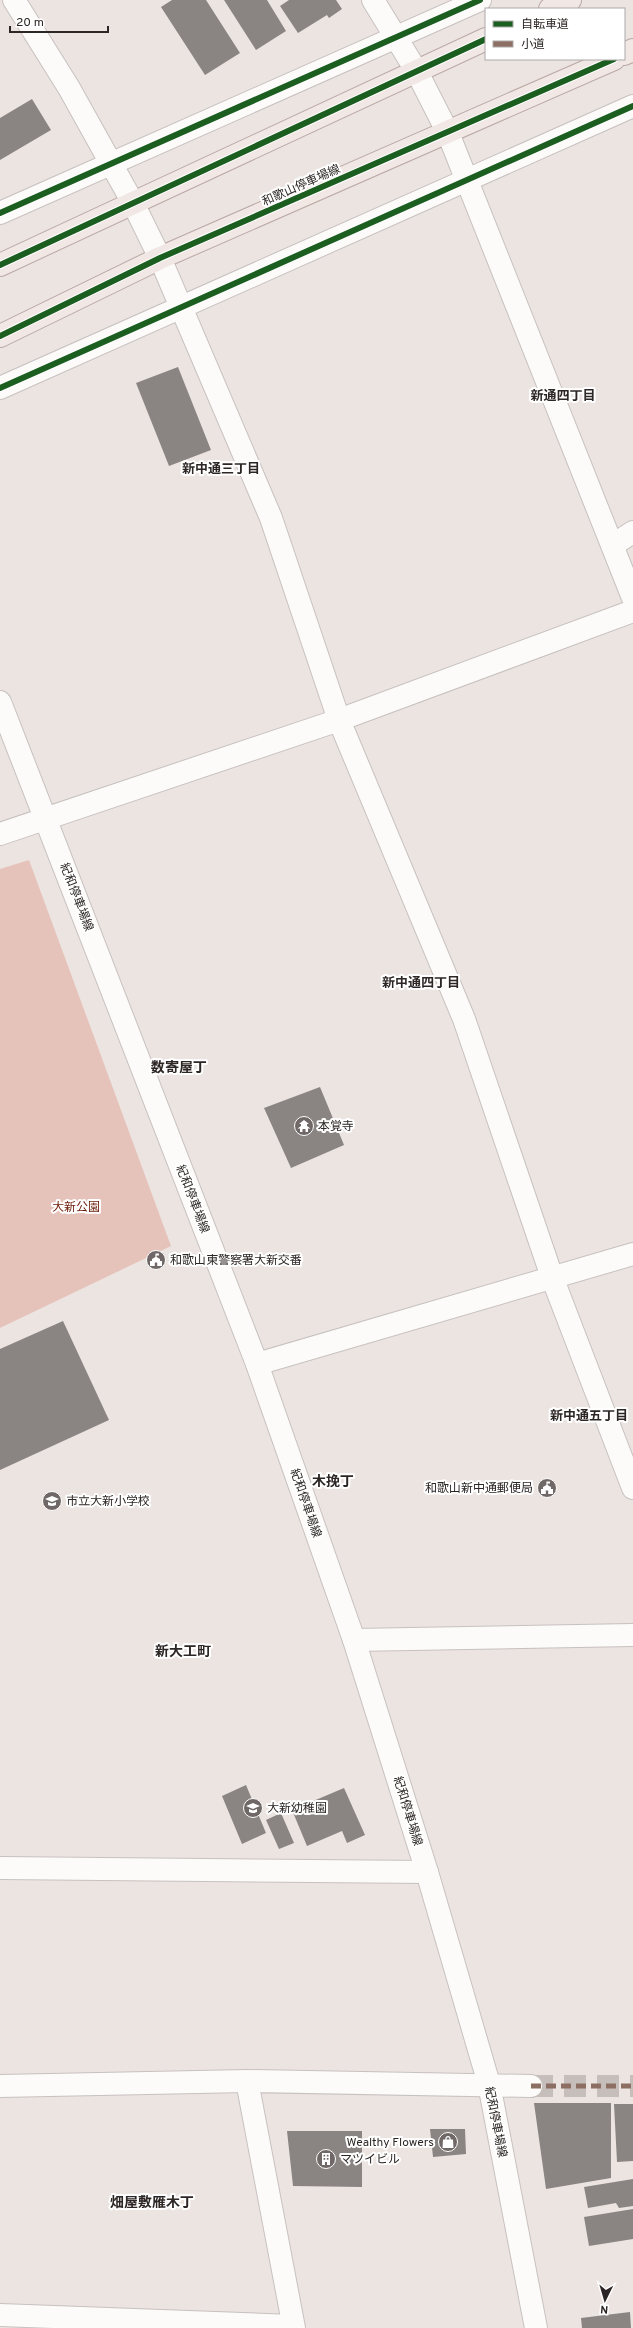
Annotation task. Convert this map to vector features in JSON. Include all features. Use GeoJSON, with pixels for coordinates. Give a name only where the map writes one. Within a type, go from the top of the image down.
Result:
{"type":"FeatureCollection","features":[{"type":"Feature","properties":{"kind":"main road"},"geometry":{"type":"LineString","coordinates":[[552,8],[570,0]]}},
{"type":"Feature","properties":{"kind":"main road"},"geometry":{"type":"LineString","coordinates":[[0,265],[485,39]]}},
{"type":"Feature","properties":{"kind":"main road","name":"和歌山停車場線"},"geometry":{"type":"LineString","coordinates":[[0,336],[160,258],[612,60]]}},
{"type":"Feature","properties":{"kind":"street"},"geometry":{"type":"LineString","coordinates":[[14,0],[69,88],[132,203],[160,258],[271,518],[339,720],[464,1019],[552,1277],[633,1488]]}},
{"type":"Feature","properties":{"kind":"street"},"geometry":{"type":"LineString","coordinates":[[373,0],[417,72],[448,133],[633,598]]}},
{"type":"Feature","properties":{"kind":"street"},"geometry":{"type":"LineString","coordinates":[[0,213],[480,0]]}},
{"type":"Feature","properties":{"kind":"street"},"geometry":{"type":"LineString","coordinates":[[0,388],[633,106]]}},
{"type":"Feature","properties":{"kind":"street"},"geometry":{"type":"LineString","coordinates":[[613,545],[633,532]]}},
{"type":"Feature","properties":{"kind":"street"},"geometry":{"type":"LineString","coordinates":[[0,834],[339,720],[633,611]]}},
{"type":"Feature","properties":{"kind":"street","name":"紀和停車場線"},"geometry":{"type":"LineString","coordinates":[[0,702],[257,1364],[354,1640],[427,1872],[489,2084],[536,2328]]}},
{"type":"Feature","properties":{"kind":"street"},"geometry":{"type":"LineString","coordinates":[[257,1364],[633,1254]]}},
{"type":"Feature","properties":{"kind":"street"},"geometry":{"type":"LineString","coordinates":[[354,1640],[633,1635]]}},
{"type":"Feature","properties":{"kind":"street"},"geometry":{"type":"LineString","coordinates":[[0,1868],[427,1872]]}},
{"type":"Feature","properties":{"kind":"street"},"geometry":{"type":"LineString","coordinates":[[0,2315],[294,2327],[247,2080]]}},
{"type":"Feature","properties":{"kind":"street"},"geometry":{"type":"LineString","coordinates":[[0,2086],[247,2080],[531,2086]]}},
{"type":"Feature","properties":{"kind":"green space","name":"大新公園"},"geometry":{"type":"Polygon","coordinates":[[[29,860],[171,1246],[0,1328],[0,869],[29,860]]]}},
{"type":"Feature","properties":{"kind":"building"},"geometry":{"type":"Polygon","coordinates":[[[172,0],[206,0],[240,53],[205,75],[161,7],[172,0]]]}},
{"type":"Feature","properties":{"kind":"building"},"geometry":{"type":"Polygon","coordinates":[[[224,0],[267,0],[286,31],[256,50],[224,0]]]}},
{"type":"Feature","properties":{"kind":"building"},"geometry":{"type":"Polygon","coordinates":[[[289,0],[336,0],[342,9],[329,18],[327,15],[298,33],[280,6],[289,0]]]}},
{"type":"Feature","properties":{"kind":"building"},"geometry":{"type":"Polygon","coordinates":[[[32,99],[51,130],[0,160],[0,118],[32,99]]]}},
{"type":"Feature","properties":{"kind":"building"},"geometry":{"type":"Polygon","coordinates":[[[178,367],[211,450],[169,466],[136,383],[178,367]]]}},
{"type":"Feature","properties":{"kind":"building","name":"本覚寺"},"geometry":{"type":"Polygon","coordinates":[[[320,1087],[344,1145],[291,1168],[264,1108],[320,1087]]]}},
{"type":"Feature","properties":{"kind":"building"},"geometry":{"type":"Polygon","coordinates":[[[63,1321],[109,1420],[0,1470],[0,1349],[63,1321]]]}},
{"type":"Feature","properties":{"kind":"building"},"geometry":{"type":"Polygon","coordinates":[[[246,1785],[266,1833],[242,1844],[222,1796],[246,1785]]]}},
{"type":"Feature","properties":{"kind":"building"},"geometry":{"type":"Polygon","coordinates":[[[344,1788],[365,1835],[347,1843],[342,1831],[307,1846],[292,1810],[344,1788]]]}},
{"type":"Feature","properties":{"kind":"building"},"geometry":{"type":"Polygon","coordinates":[[[281,1813],[294,1843],[279,1849],[266,1820],[281,1813]]]}},
{"type":"Feature","properties":{"kind":"building"},"geometry":{"type":"Polygon","coordinates":[[[534,2103],[611,2103],[611,2178],[546,2189],[534,2103]]]}},
{"type":"Feature","properties":{"kind":"building"},"geometry":{"type":"Polygon","coordinates":[[[614,2104],[633,2104],[633,2161],[617,2162],[614,2104]]]}},
{"type":"Feature","properties":{"kind":"building","name":"Wealthy Flowers"},"geometry":{"type":"Polygon","coordinates":[[[430,2129],[465,2129],[466,2154],[433,2157],[430,2129]]]}},
{"type":"Feature","properties":{"kind":"building","name":"マツイビル"},"geometry":{"type":"Polygon","coordinates":[[[287,2131],[362,2131],[362,2187],[293,2186],[287,2131]]]}},
{"type":"Feature","properties":{"kind":"building"},"geometry":{"type":"Polygon","coordinates":[[[633,2179],[633,2206],[619,2208],[616,2203],[588,2208],[584,2187],[633,2179]]]}},
{"type":"Feature","properties":{"kind":"building"},"geometry":{"type":"Polygon","coordinates":[[[633,2209],[633,2239],[589,2246],[584,2217],[633,2209]]]}},
{"type":"Feature","properties":{"kind":"building"},"geometry":{"type":"Polygon","coordinates":[[[630,2312],[631,2328],[582,2328],[581,2318],[630,2312]]]}},
{"type":"Feature","properties":{"kind":"tunnel"},"geometry":{"type":"LineString","coordinates":[[531,2086],[633,2086]]}},
{"type":"Feature","properties":{"kind":"marked path"},"geometry":{"type":"LineString","coordinates":[[531,2086],[633,2086]]}},
{"type":"Feature","properties":{"kind":"cycle path"},"geometry":{"type":"LineString","coordinates":[[0,213],[480,0]]}},
{"type":"Feature","properties":{"kind":"cycle path"},"geometry":{"type":"LineString","coordinates":[[0,265],[485,39]]}},
{"type":"Feature","properties":{"kind":"cycle path"},"geometry":{"type":"LineString","coordinates":[[0,336],[160,258],[612,60]]}},
{"type":"Feature","properties":{"kind":"cycle path"},"geometry":{"type":"LineString","coordinates":[[0,388],[633,106]]}},
{"type":"Feature","properties":{"kind":"place","name":"本覚寺"},"geometry":{"type":"Point","coordinates":[304,1126]}},
{"type":"Feature","properties":{"kind":"place","name":"和歌山東警察署大新交番"},"geometry":{"type":"Point","coordinates":[156,1260]}},
{"type":"Feature","properties":{"kind":"place","name":"和歌山新中通郵便局"},"geometry":{"type":"Point","coordinates":[547,1488]}},
{"type":"Feature","properties":{"kind":"place","name":"市立大新小学校"},"geometry":{"type":"Point","coordinates":[52,1501]}},
{"type":"Feature","properties":{"kind":"place","name":"大新幼稚園"},"geometry":{"type":"Point","coordinates":[253,1808]}},
{"type":"Feature","properties":{"kind":"place","name":"Wealthy Flowers"},"geometry":{"type":"Point","coordinates":[448,2142]}},
{"type":"Feature","properties":{"kind":"place","name":"マツイビル"},"geometry":{"type":"Point","coordinates":[326,2159]}},
{"type":"Feature","properties":{"kind":"district","name":"新通四丁目"},"geometry":{"type":"Point","coordinates":[563,395]}},
{"type":"Feature","properties":{"kind":"district","name":"新中通三丁目"},"geometry":{"type":"Point","coordinates":[221,468]}},
{"type":"Feature","properties":{"kind":"district","name":"新中通四丁目"},"geometry":{"type":"Point","coordinates":[421,982]}},
{"type":"Feature","properties":{"kind":"district","name":"数寄屋丁"},"geometry":{"type":"Point","coordinates":[179,1067]}},
{"type":"Feature","properties":{"kind":"district","name":"新中通五丁目"},"geometry":{"type":"Point","coordinates":[589,1415]}},
{"type":"Feature","properties":{"kind":"district","name":"木挽丁"},"geometry":{"type":"Point","coordinates":[333,1481]}},
{"type":"Feature","properties":{"kind":"district","name":"新大工町"},"geometry":{"type":"Point","coordinates":[183,1651]}},
{"type":"Feature","properties":{"kind":"district","name":"畑屋敷雁木丁"},"geometry":{"type":"Point","coordinates":[152,2202]}}]}
